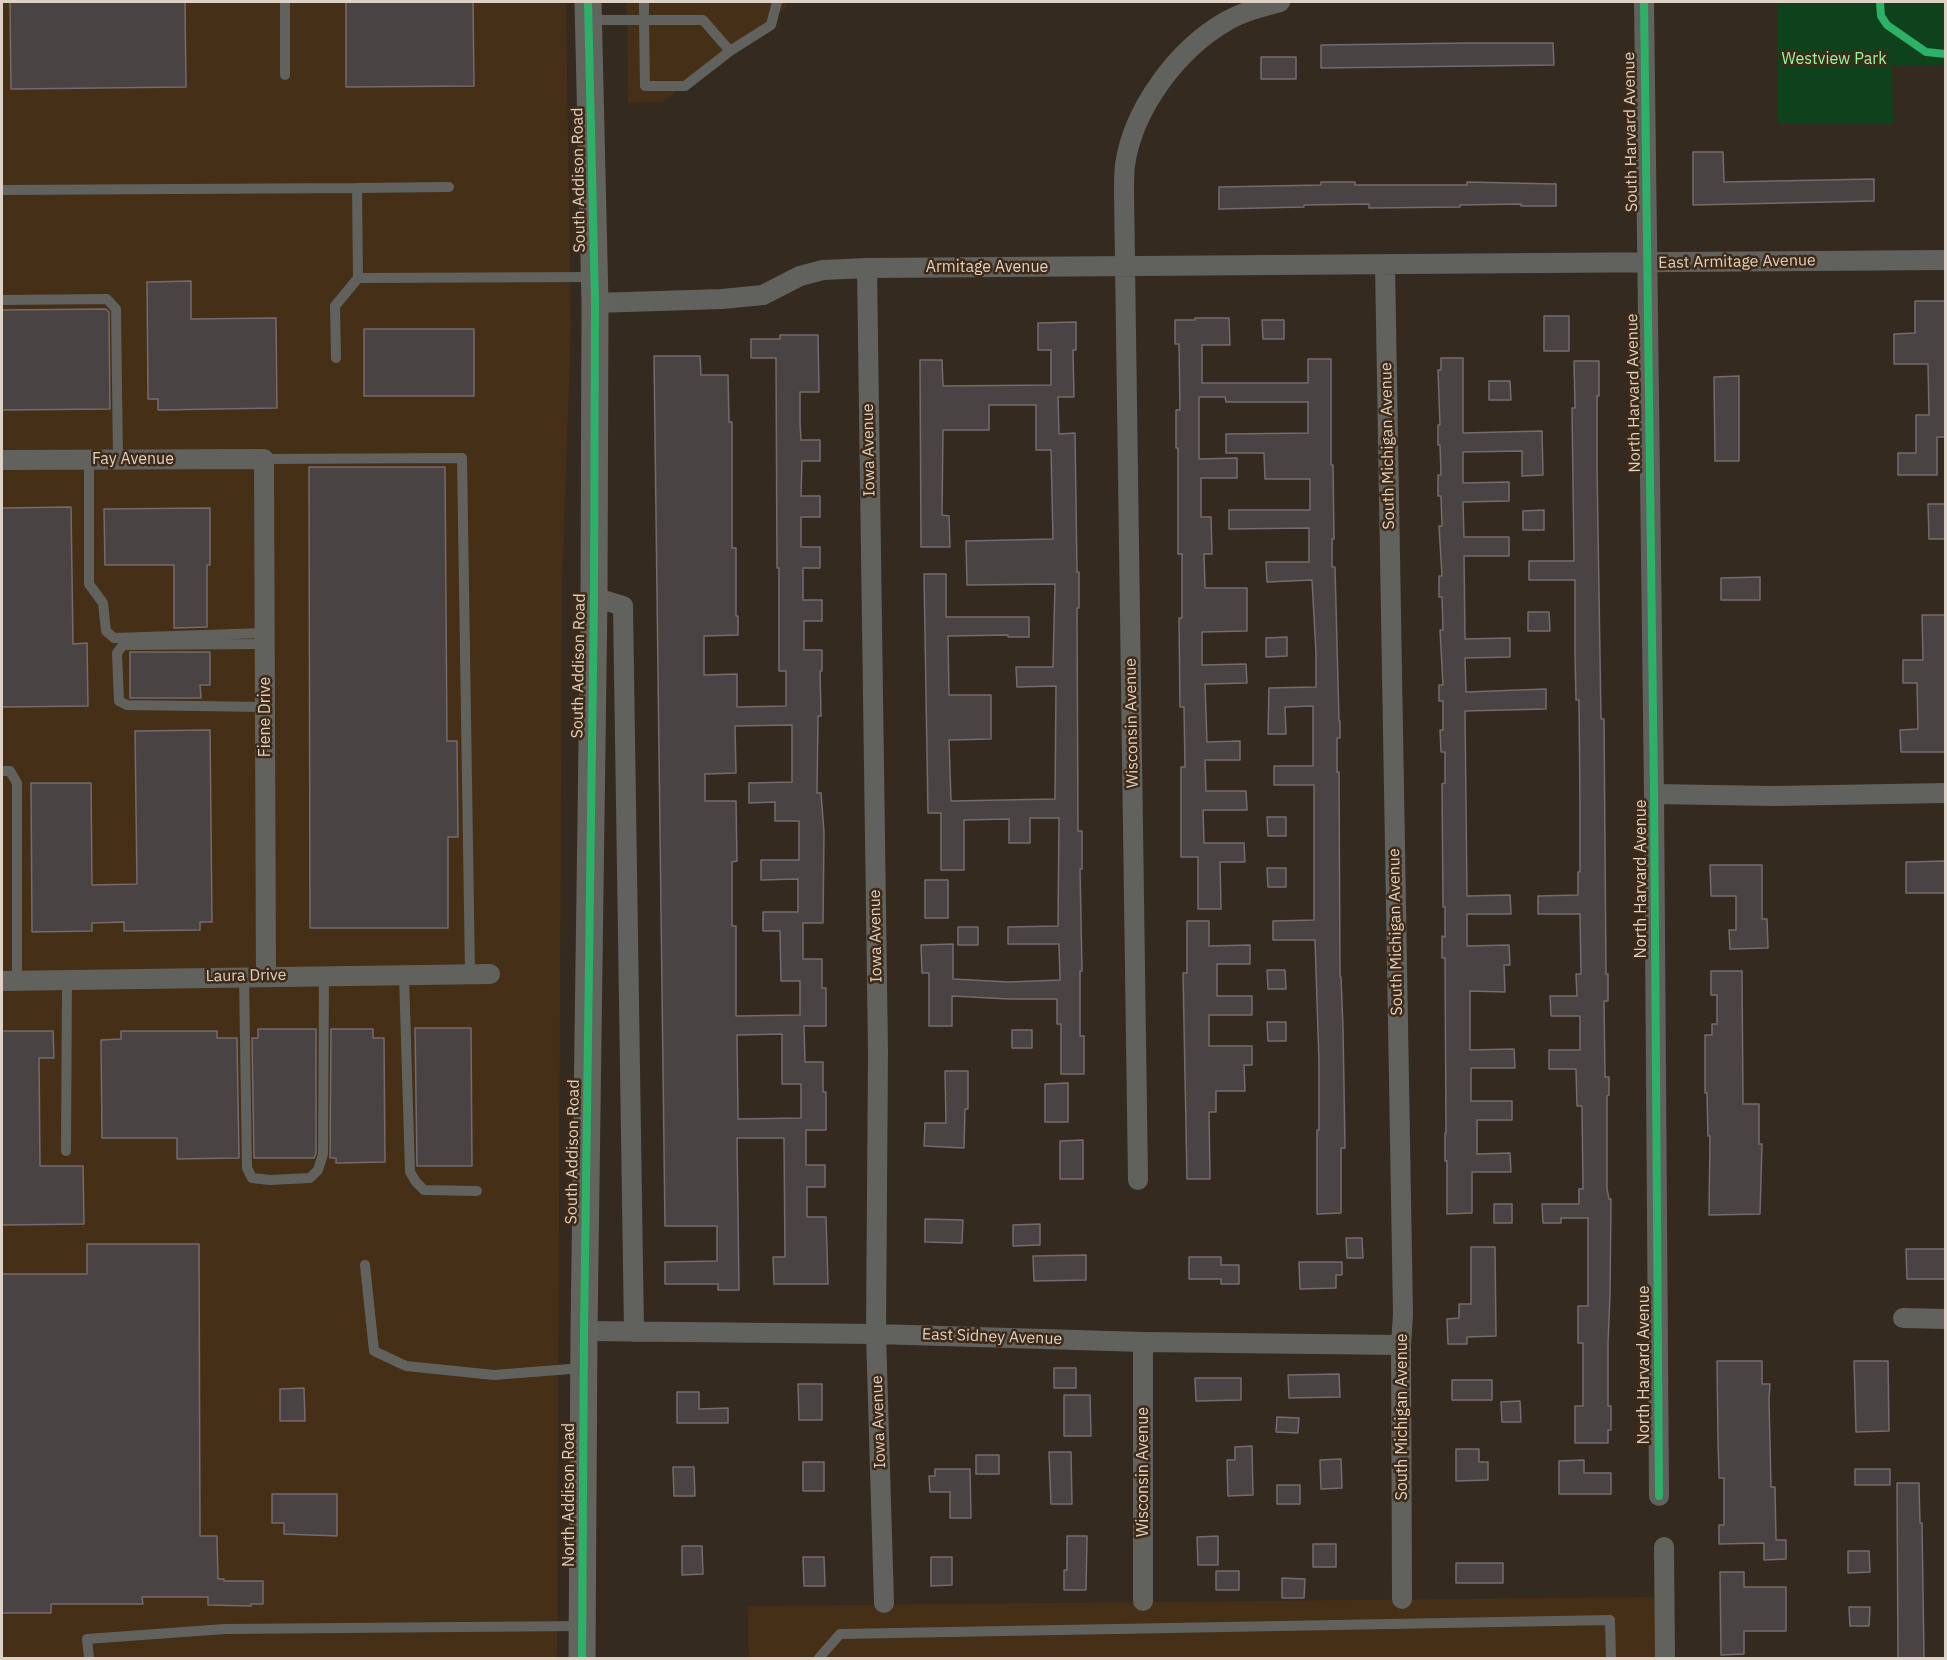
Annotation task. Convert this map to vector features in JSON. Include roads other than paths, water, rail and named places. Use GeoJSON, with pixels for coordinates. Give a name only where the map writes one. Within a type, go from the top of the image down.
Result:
{"type":"FeatureCollection","features":[{"type":"Feature","properties":{"kind":"street","name":"Wisconsin Avenue"},"geometry":{"type":"LineString","coordinates":[[1138,1180],[1125,164],[1150,96],[1185,54],[1205,35],[1225,21],[1251,9],[1280,2]]}},
{"type":"Feature","properties":{"kind":"street","name":"South Harvard Avenue"},"geometry":{"type":"LineString","coordinates":[[1644,2],[1646,262]]}},
{"type":"Feature","properties":{"kind":"street","name":"South Addison Road"},"geometry":{"type":"LineString","coordinates":[[584,1331],[594,597],[595,290],[588,11]]}},
{"type":"Feature","properties":{"kind":"street","name":"East Armitage Avenue"},"geometry":{"type":"LineString","coordinates":[[1384,264],[1946,260]]}},
{"type":"Feature","properties":{"kind":"street","name":"North Harvard Avenue"},"geometry":{"type":"LineString","coordinates":[[1646,262],[1654,794],[1659,1496]]}},
{"type":"Feature","properties":{"kind":"street","name":"Armitage Avenue"},"geometry":{"type":"LineString","coordinates":[[595,290],[722,299],[763,295],[801,276],[823,270],[1384,264]]}},
{"type":"Feature","properties":{"kind":"street","name":"South Michigan Avenue"},"geometry":{"type":"LineString","coordinates":[[1384,264],[1403,1314],[1401,1345],[1402,1599]]}},
{"type":"Feature","properties":{"kind":"street","name":"Iowa Avenue"},"geometry":{"type":"LineString","coordinates":[[867,268],[878,1052],[876,1334],[884,1603]]}},
{"type":"Feature","properties":{"kind":"street","name":"Fay Avenue"},"geometry":{"type":"LineString","coordinates":[[2,460],[264,459]]}},
{"type":"Feature","properties":{"kind":"street","name":"Fiene Drive"},"geometry":{"type":"LineString","coordinates":[[264,459],[266,976]]}},
{"type":"Feature","properties":{"kind":"street","name":"South Addison Road"},"geometry":{"type":"LineString","coordinates":[[594,597],[623,606],[634,1332]]}},
{"type":"Feature","properties":{"kind":"street"},"geometry":{"type":"LineString","coordinates":[[1654,794],[1774,796],[1946,793]]}},
{"type":"Feature","properties":{"kind":"street","name":"Laura Drive"},"geometry":{"type":"LineString","coordinates":[[9,981],[490,974]]}},
{"type":"Feature","properties":{"kind":"street"},"geometry":{"type":"LineString","coordinates":[[1903,1318],[1946,1319]]}},
{"type":"Feature","properties":{"kind":"street","name":"East Sidney Avenue"},"geometry":{"type":"LineString","coordinates":[[584,1331],[876,1334],[1143,1342],[1401,1345]]}},
{"type":"Feature","properties":{"kind":"street","name":"North Addison Road"},"geometry":{"type":"LineString","coordinates":[[582,1659],[584,1331]]}},
{"type":"Feature","properties":{"kind":"street","name":"Wisconsin Avenue"},"geometry":{"type":"LineString","coordinates":[[1143,1342],[1143,1601]]}},
{"type":"Feature","properties":{"kind":"street"},"geometry":{"type":"LineString","coordinates":[[1664,1547],[1665,1659]]}},
{"type":"Feature","properties":{"kind":"lane"},"geometry":{"type":"LineString","coordinates":[[285,2],[285,75]]}},
{"type":"Feature","properties":{"kind":"lane"},"geometry":{"type":"LineString","coordinates":[[644,2],[645,86],[685,86],[730,51],[771,25],[778,6],[777,2]]}},
{"type":"Feature","properties":{"kind":"lane"},"geometry":{"type":"LineString","coordinates":[[588,11],[644,20],[703,20],[730,51]]}},
{"type":"Feature","properties":{"kind":"lane"},"geometry":{"type":"LineString","coordinates":[[2,190],[449,187]]}},
{"type":"Feature","properties":{"kind":"lane"},"geometry":{"type":"LineString","coordinates":[[336,358],[335,306],[358,278],[357,188]]}},
{"type":"Feature","properties":{"kind":"lane"},"geometry":{"type":"LineString","coordinates":[[358,278],[595,290]]}},
{"type":"Feature","properties":{"kind":"lane"},"geometry":{"type":"LineString","coordinates":[[2,300],[107,299],[116,309],[118,459]]}},
{"type":"Feature","properties":{"kind":"lane"},"geometry":{"type":"LineString","coordinates":[[264,459],[462,458],[470,974]]}},
{"type":"Feature","properties":{"kind":"lane"},"geometry":{"type":"LineString","coordinates":[[89,459],[89,584],[103,603],[106,631],[114,638],[264,639]]}},
{"type":"Feature","properties":{"kind":"lane"},"geometry":{"type":"LineString","coordinates":[[264,639],[123,645],[117,653],[119,701],[128,705],[265,706]]}},
{"type":"Feature","properties":{"kind":"lane"},"geometry":{"type":"LineString","coordinates":[[2,771],[10,771],[17,783],[9,981]]}},
{"type":"Feature","properties":{"kind":"lane"},"geometry":{"type":"LineString","coordinates":[[244,976],[247,1168],[252,1178],[270,1180],[310,1178],[318,1170],[323,1154],[324,975]]}},
{"type":"Feature","properties":{"kind":"lane"},"geometry":{"type":"LineString","coordinates":[[404,975],[410,1172],[424,1190],[477,1191]]}},
{"type":"Feature","properties":{"kind":"lane"},"geometry":{"type":"LineString","coordinates":[[66,1151],[67,980]]}},
{"type":"Feature","properties":{"kind":"lane"},"geometry":{"type":"LineString","coordinates":[[365,1264],[374,1351],[395,1361],[406,1366],[494,1375],[584,1368]]}},
{"type":"Feature","properties":{"kind":"lane"},"geometry":{"type":"LineString","coordinates":[[819,1659],[840,1634],[1610,1620],[1611,1659]]}},
{"type":"Feature","properties":{"kind":"lane"},"geometry":{"type":"LineString","coordinates":[[89,1659],[87,1639],[202,1631],[582,1626]]}},
{"type":"Feature","properties":{"kind":"park label","name":"Westview Park"},"geometry":{"type":"Point","coordinates":[1834,59]}}]}
